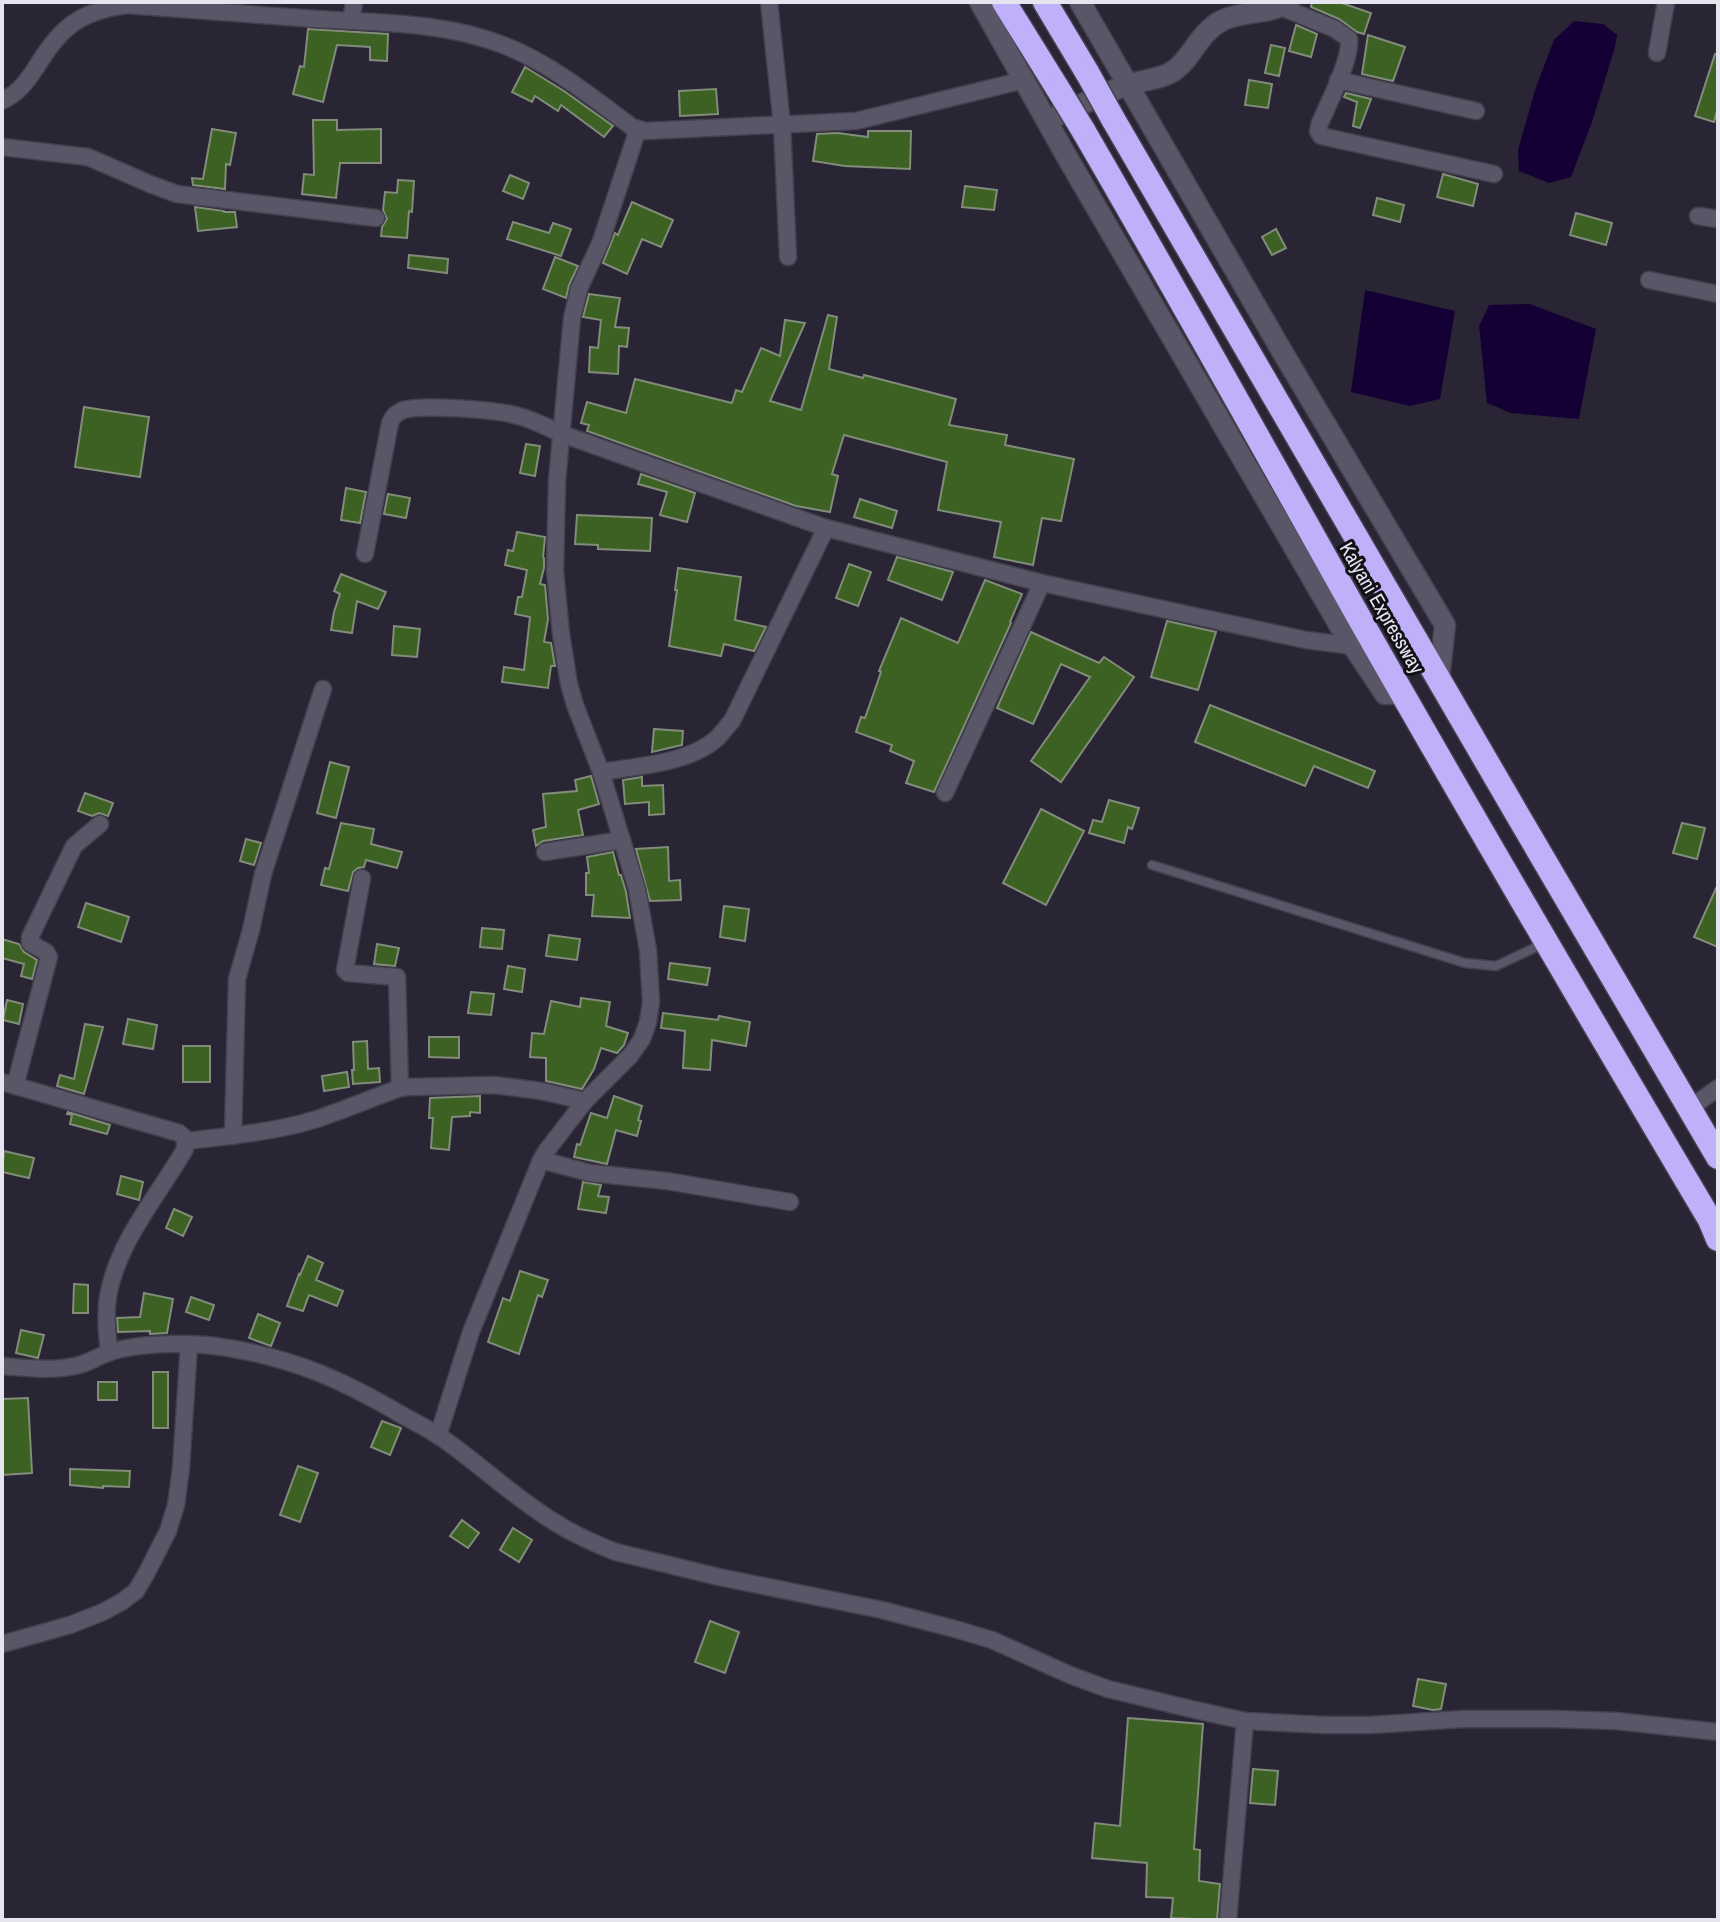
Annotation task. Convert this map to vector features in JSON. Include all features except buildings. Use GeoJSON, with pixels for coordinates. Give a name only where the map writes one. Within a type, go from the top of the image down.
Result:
{"type":"FeatureCollection","features":[{"type":"Feature","properties":{"kind":"highway","name":"Kalyani Expressway"},"geometry":{"type":"LineString","coordinates":[[1004,2],[1191,315],[1403,694],[1710,1220],[1718,1239]]}},
{"type":"Feature","properties":{"kind":"highway","name":"Kalyani Expressway"},"geometry":{"type":"LineString","coordinates":[[1045,2],[1718,1157]]}},
{"type":"Feature","properties":{"kind":"street"},"geometry":{"type":"LineString","coordinates":[[351,21],[354,2]]}},
{"type":"Feature","properties":{"kind":"street"},"geometry":{"type":"LineString","coordinates":[[769,2],[782,125],[788,257]]}},
{"type":"Feature","properties":{"kind":"street"},"geometry":{"type":"LineString","coordinates":[[980,2],[1353,646],[1385,694],[1403,694]]}},
{"type":"Feature","properties":{"kind":"street"},"geometry":{"type":"LineString","coordinates":[[1080,2],[1445,625],[1439,679]]}},
{"type":"Feature","properties":{"kind":"street"},"geometry":{"type":"LineString","coordinates":[[1657,53],[1666,2]]}},
{"type":"Feature","properties":{"kind":"street"},"geometry":{"type":"LineString","coordinates":[[2,101],[18,92],[56,37],[68,25],[84,15],[127,4],[446,29],[505,45],[553,72],[638,129],[653,131],[856,121],[1024,80]]}},
{"type":"Feature","properties":{"kind":"street"},"geometry":{"type":"LineString","coordinates":[[1047,121],[1128,85],[1172,72],[1209,29],[1222,20],[1285,4],[1349,39],[1350,47],[1320,123],[1318,131],[1321,136],[1494,174]]}},
{"type":"Feature","properties":{"kind":"street"},"geometry":{"type":"LineString","coordinates":[[1338,80],[1476,111]]}},
{"type":"Feature","properties":{"kind":"street"},"geometry":{"type":"LineString","coordinates":[[438,1436],[471,1332],[541,1160],[585,1101],[630,1056],[642,1039],[648,1022],[651,1002],[648,950],[637,889],[601,772],[569,684],[555,571],[557,481],[574,306],[617,197],[638,129]]}},
{"type":"Feature","properties":{"kind":"street"},"geometry":{"type":"LineString","coordinates":[[2,147],[88,157],[177,194],[376,218]]}},
{"type":"Feature","properties":{"kind":"street"},"geometry":{"type":"LineString","coordinates":[[1698,216],[1718,219]]}},
{"type":"Feature","properties":{"kind":"street"},"geometry":{"type":"LineString","coordinates":[[1649,280],[1718,294]]}},
{"type":"Feature","properties":{"kind":"street"},"geometry":{"type":"LineString","coordinates":[[365,554],[393,415],[417,408],[496,411],[528,419],[562,434],[826,528],[1042,583],[1306,640],[1353,646]]}},
{"type":"Feature","properties":{"kind":"street"},"geometry":{"type":"LineString","coordinates":[[601,772],[687,757],[717,739],[732,721],[826,528]]}},
{"type":"Feature","properties":{"kind":"street"},"geometry":{"type":"LineString","coordinates":[[945,793],[1042,583]]}},
{"type":"Feature","properties":{"kind":"street"},"geometry":{"type":"LineString","coordinates":[[233,1136],[238,971],[263,874],[323,689]]}},
{"type":"Feature","properties":{"kind":"street"},"geometry":{"type":"LineString","coordinates":[[100,824],[74,846],[30,937],[30,943],[49,957],[8,1084],[179,1133],[185,1138],[185,1149],[120,1259],[108,1297],[109,1352]]}},
{"type":"Feature","properties":{"kind":"street"},"geometry":{"type":"LineString","coordinates":[[545,852],[622,840]]}},
{"type":"Feature","properties":{"kind":"street"},"geometry":{"type":"LineString","coordinates":[[362,878],[345,970],[348,973],[397,977],[400,1088]]}},
{"type":"Feature","properties":{"kind":"street"},"geometry":{"type":"LineString","coordinates":[[186,1141],[290,1126],[400,1088],[495,1085],[585,1101]]}},
{"type":"Feature","properties":{"kind":"street"},"geometry":{"type":"LineString","coordinates":[[1690,1108],[1718,1088]]}},
{"type":"Feature","properties":{"kind":"street"},"geometry":{"type":"LineString","coordinates":[[541,1160],[590,1173],[667,1181],[790,1202]]}},
{"type":"Feature","properties":{"kind":"street"},"geometry":{"type":"LineString","coordinates":[[2,1366],[35,1369],[65,1367],[87,1363],[109,1352],[167,1344],[228,1348],[262,1355],[321,1372],[364,1393],[438,1436],[556,1524],[616,1552],[955,1629],[992,1640],[1108,1689],[1245,1721],[1370,1725],[1463,1719],[1542,1719],[1616,1721],[1718,1732]]}},
{"type":"Feature","properties":{"kind":"street"},"geometry":{"type":"LineString","coordinates":[[2,1644],[70,1625],[103,1612],[136,1591],[168,1531],[176,1505],[189,1344]]}},
{"type":"Feature","properties":{"kind":"street"},"geometry":{"type":"LineString","coordinates":[[1228,1920],[1245,1721]]}},
{"type":"Feature","properties":{"kind":"lane"},"geometry":{"type":"LineString","coordinates":[[1152,865],[1465,963],[1496,966],[1546,942]]}},
{"type":"Feature","properties":{"kind":"shaded area"},"geometry":{"type":"Polygon","coordinates":[[[1574,21],[1603,24],[1617,35],[1592,122],[1571,177],[1549,183],[1519,171],[1518,150],[1536,87],[1554,40],[1574,21]]]}},
{"type":"Feature","properties":{"kind":"shaded area"},"geometry":{"type":"Polygon","coordinates":[[[1365,290],[1455,311],[1440,399],[1410,406],[1351,392],[1365,290]]]}},
{"type":"Feature","properties":{"kind":"shaded area"},"geometry":{"type":"Polygon","coordinates":[[[1530,304],[1596,329],[1579,419],[1511,413],[1487,403],[1479,326],[1489,305],[1530,304]]]}}]}
